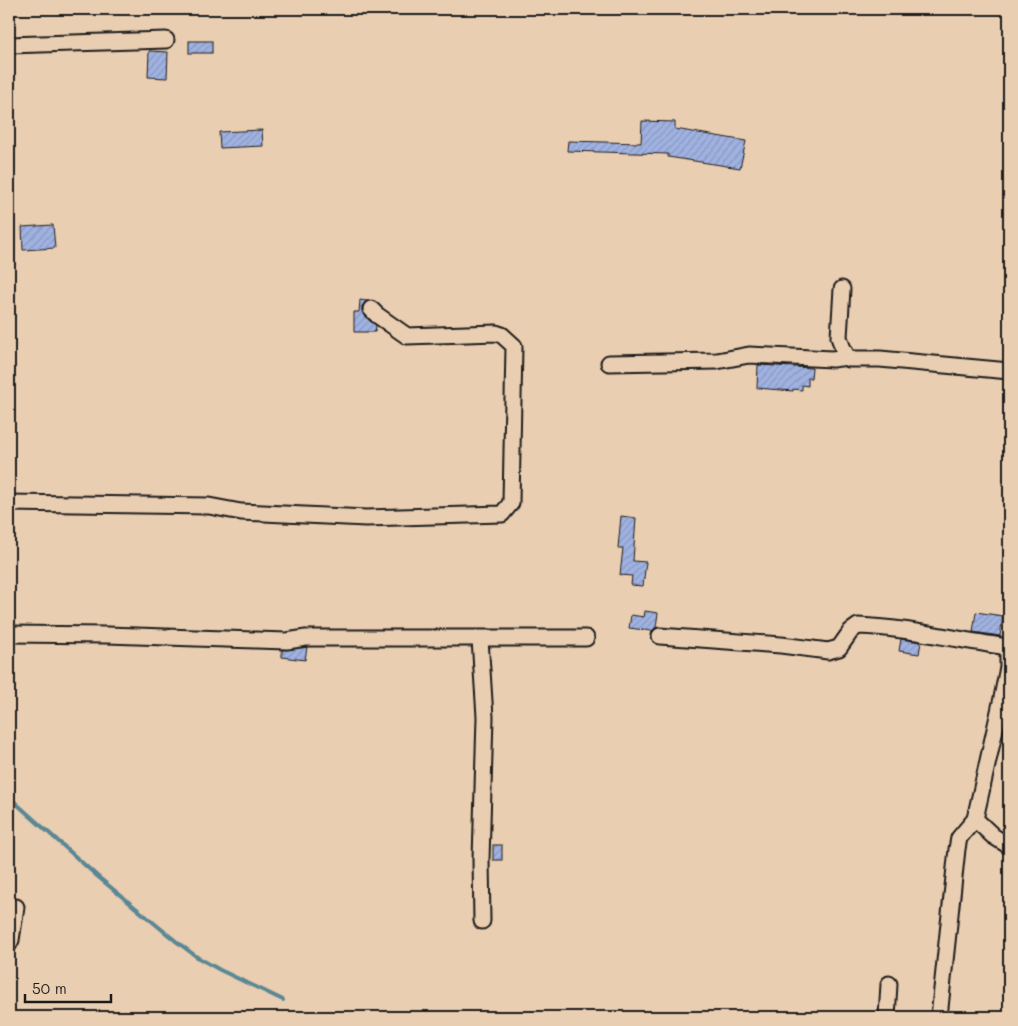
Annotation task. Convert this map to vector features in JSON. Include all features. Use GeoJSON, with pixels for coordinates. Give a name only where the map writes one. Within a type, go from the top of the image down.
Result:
{"type":"FeatureCollection","features":[{"type":"Feature","properties":{"kind":"street"},"geometry":{"type":"LineString","coordinates":[[9,44],[166,40]]}},
{"type":"Feature","properties":{"kind":"street"},"geometry":{"type":"LineString","coordinates":[[842,289],[839,337],[848,357]]}},
{"type":"Feature","properties":{"kind":"street"},"geometry":{"type":"LineString","coordinates":[[9,503],[209,506],[242,512],[366,518],[502,514],[511,503],[514,346],[502,335],[496,334],[407,336],[371,309]]}},
{"type":"Feature","properties":{"kind":"street"},"geometry":{"type":"LineString","coordinates":[[609,363],[717,361],[749,355],[832,360],[848,357],[849,359],[880,359],[1009,371]]}},
{"type":"Feature","properties":{"kind":"street"},"geometry":{"type":"LineString","coordinates":[[660,636],[828,651],[839,648],[851,631],[858,626],[917,632],[950,639],[1008,647],[1008,667],[976,819],[960,838],[957,848],[939,1017]]}},
{"type":"Feature","properties":{"kind":"street"},"geometry":{"type":"LineString","coordinates":[[9,634],[116,635],[287,641],[306,638],[586,638]]}},
{"type":"Feature","properties":{"kind":"street"},"geometry":{"type":"LineString","coordinates":[[480,639],[485,717],[481,860],[482,921]]}},
{"type":"Feature","properties":{"kind":"street"},"geometry":{"type":"LineString","coordinates":[[976,819],[993,836],[1009,846]]}},
{"type":"Feature","properties":{"kind":"street"},"geometry":{"type":"LineString","coordinates":[[9,944],[16,907]]}},
{"type":"Feature","properties":{"kind":"street"},"geometry":{"type":"LineString","coordinates":[[887,1017],[889,984]]}},
{"type":"Feature","properties":{"kind":"building"},"geometry":{"type":"Polygon","coordinates":[[[189,41],[212,41],[212,53],[189,53],[189,41]]]}},
{"type":"Feature","properties":{"kind":"building"},"geometry":{"type":"Polygon","coordinates":[[[149,51],[168,52],[167,78],[148,77],[149,51]]]}},
{"type":"Feature","properties":{"kind":"building"},"geometry":{"type":"Polygon","coordinates":[[[642,121],[675,122],[675,129],[746,141],[740,168],[668,157],[668,154],[567,151],[568,141],[641,143],[642,121]]]}},
{"type":"Feature","properties":{"kind":"building"},"geometry":{"type":"Polygon","coordinates":[[[262,130],[263,146],[220,148],[219,132],[262,130]]]}},
{"type":"Feature","properties":{"kind":"building"},"geometry":{"type":"Polygon","coordinates":[[[53,225],[55,248],[23,250],[22,227],[53,225]]]}},
{"type":"Feature","properties":{"kind":"building"},"geometry":{"type":"Polygon","coordinates":[[[360,300],[367,301],[362,306],[362,311],[364,316],[376,325],[375,332],[354,332],[354,312],[359,312],[360,300]]]}},
{"type":"Feature","properties":{"kind":"building"},"geometry":{"type":"Polygon","coordinates":[[[758,365],[812,368],[811,378],[808,378],[808,386],[802,385],[802,390],[757,388],[758,365]]]}},
{"type":"Feature","properties":{"kind":"building"},"geometry":{"type":"Polygon","coordinates":[[[621,516],[636,518],[633,561],[646,562],[643,586],[631,585],[632,576],[620,575],[623,548],[618,548],[621,516]]]}},
{"type":"Feature","properties":{"kind":"building"},"geometry":{"type":"Polygon","coordinates":[[[645,611],[658,613],[656,627],[652,631],[629,628],[631,615],[644,617],[645,611]]]}},
{"type":"Feature","properties":{"kind":"building"},"geometry":{"type":"Polygon","coordinates":[[[976,612],[1003,616],[1000,636],[973,632],[976,612]]]}},
{"type":"Feature","properties":{"kind":"building"},"geometry":{"type":"Polygon","coordinates":[[[901,639],[921,642],[919,654],[899,651],[901,639]]]}},
{"type":"Feature","properties":{"kind":"building"},"geometry":{"type":"Polygon","coordinates":[[[307,647],[305,660],[282,657],[282,650],[307,647]]]}},
{"type":"Feature","properties":{"kind":"building"},"geometry":{"type":"Polygon","coordinates":[[[493,845],[502,845],[502,860],[493,860],[493,845]]]}},
{"type":"Feature","properties":{"kind":"waterway"},"geometry":{"type":"LineString","coordinates":[[9,797],[97,876],[197,957],[283,1000]]}}]}
